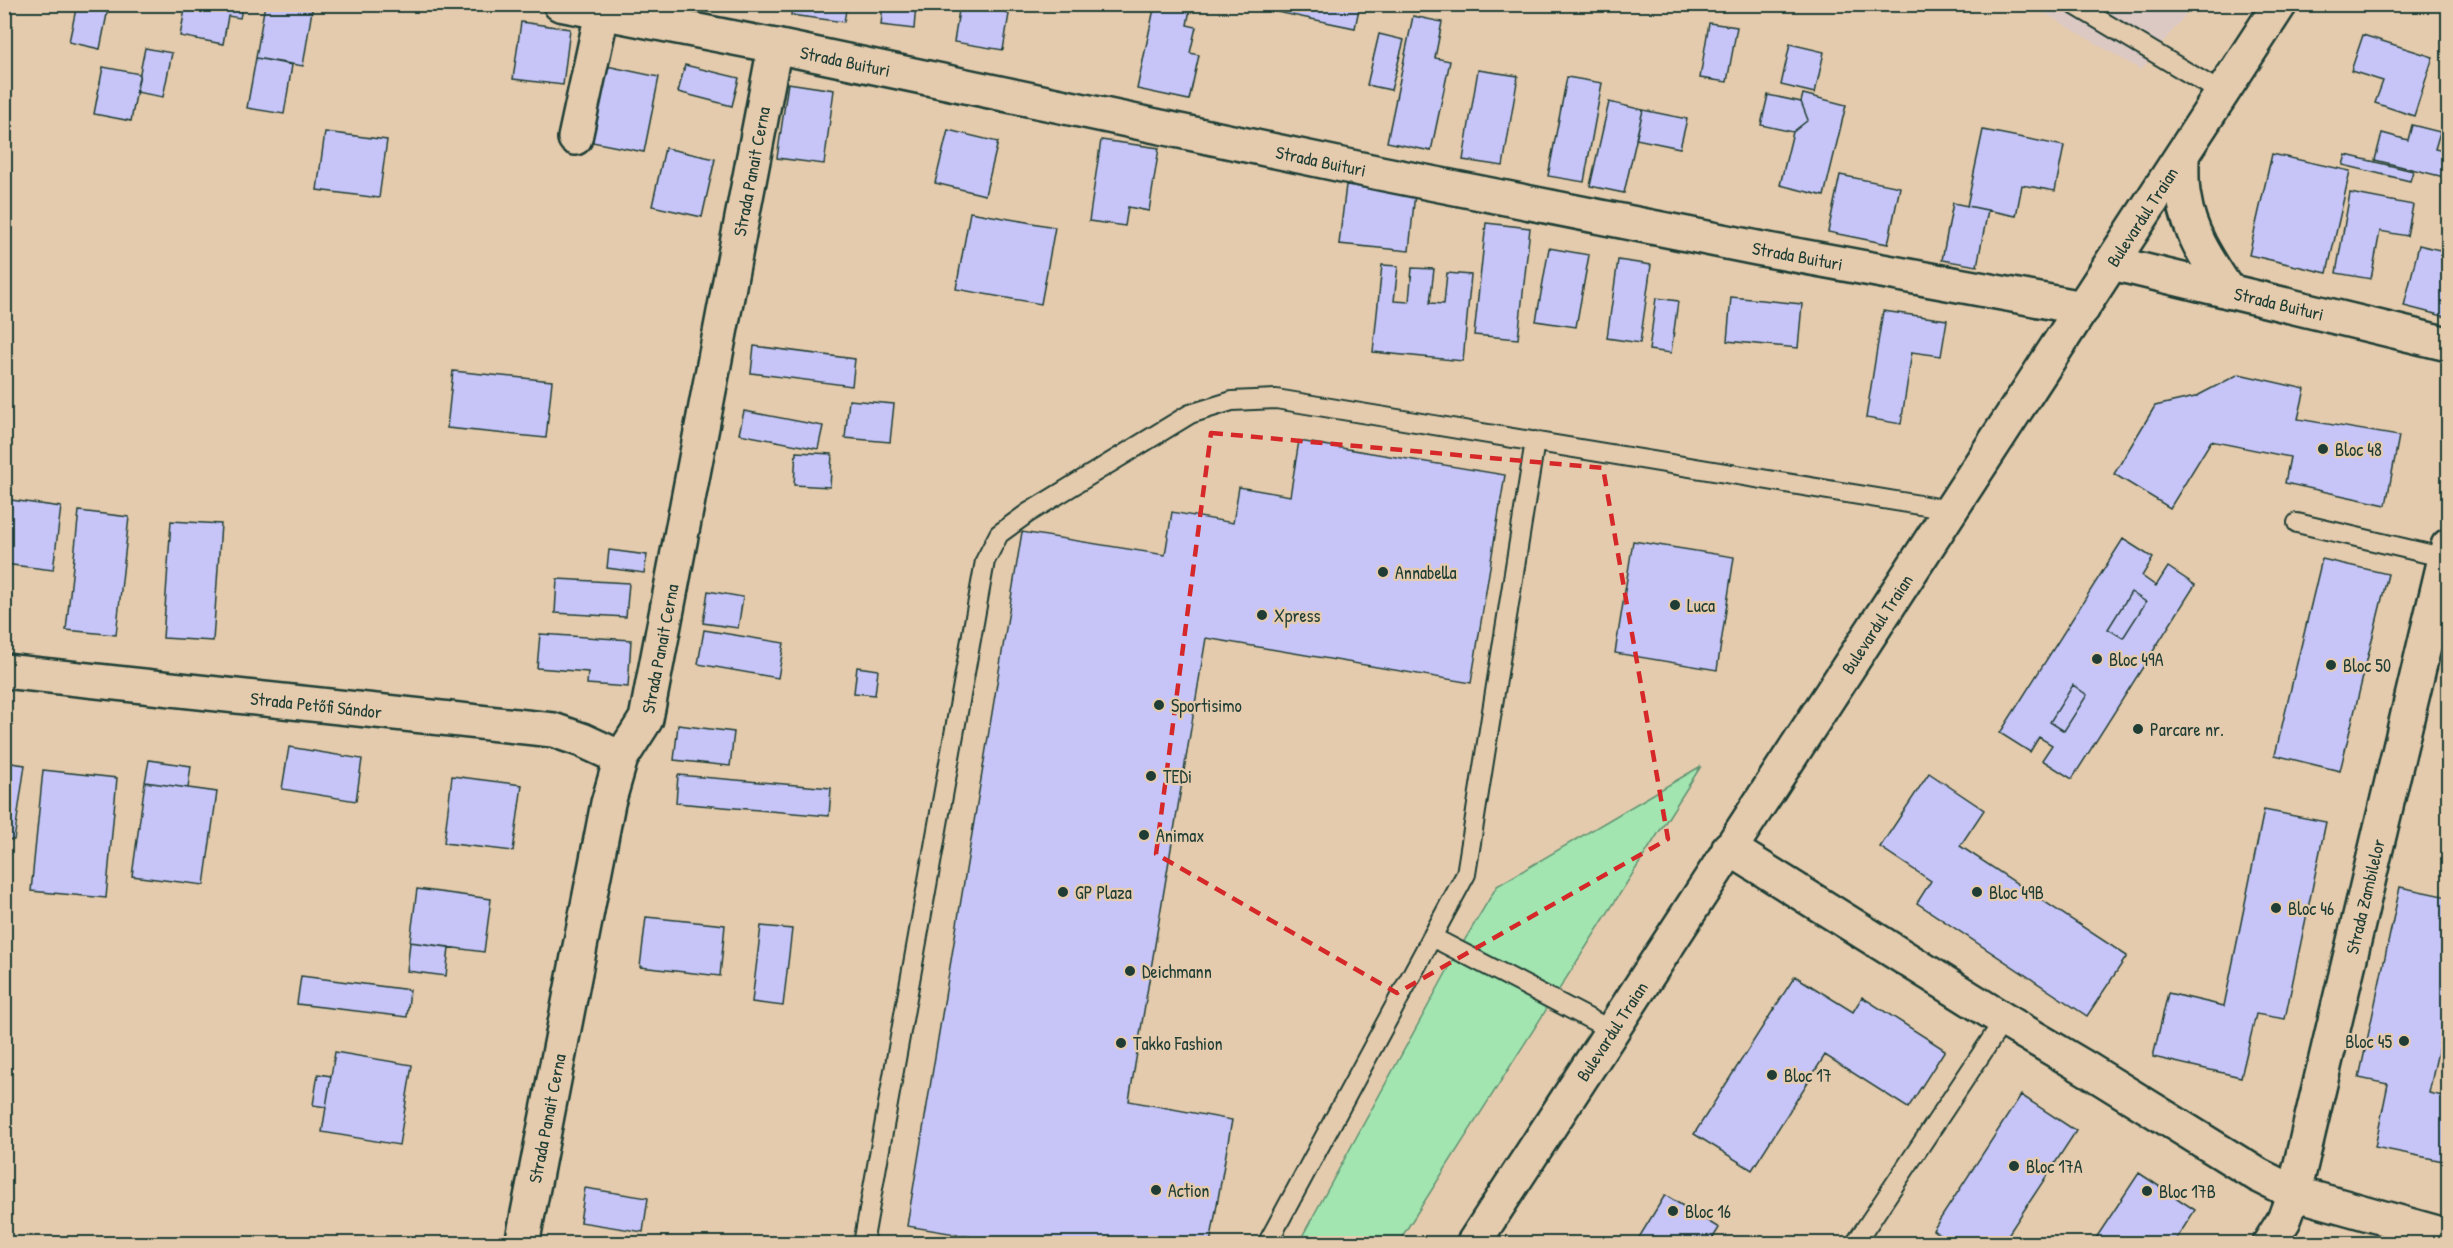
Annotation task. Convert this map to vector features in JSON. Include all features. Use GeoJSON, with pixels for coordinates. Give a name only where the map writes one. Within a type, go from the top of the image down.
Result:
{"type":"FeatureCollection","features":[{"type":"Feature","properties":{"kind":"street","name":"Strada Buituri"},"geometry":{"type":"LineString","coordinates":[[560,4],[775,46],[1380,173],[1757,248],[2083,308]]}},
{"type":"Feature","properties":{"kind":"street","name":"Bulevardul Traian"},"geometry":{"type":"LineString","coordinates":[[1473,1244],[2280,4]]}},
{"type":"Feature","properties":{"kind":"street"},"geometry":{"type":"LineString","coordinates":[[575,138],[602,13]]}},
{"type":"Feature","properties":{"kind":"street","name":"Strada Panait Cerna"},"geometry":{"type":"LineString","coordinates":[[522,1244],[608,803],[621,758],[646,719],[775,46]]}},
{"type":"Feature","properties":{"kind":"street"},"geometry":{"type":"LineString","coordinates":[[2182,156],[2183,196],[2188,218],[2207,259],[2228,291]]}},
{"type":"Feature","properties":{"kind":"street","name":"Strada Buituri"},"geometry":{"type":"LineString","coordinates":[[2112,263],[2448,344]]}},
{"type":"Feature","properties":{"kind":"street","name":"Strada Zambilelor"},"geometry":{"type":"LineString","coordinates":[[2269,1244],[2284,1220],[2294,1193],[2305,1140],[2445,571]]}},
{"type":"Feature","properties":{"kind":"street","name":"Strada Petőfi Sándor"},"geometry":{"type":"LineString","coordinates":[[4,670],[553,730],[621,758]]}},
{"type":"Feature","properties":{"kind":"street"},"geometry":{"type":"LineString","coordinates":[[1729,848],[2258,1175],[2294,1193],[2448,1236]]}},
{"type":"Feature","properties":{"kind":"lane"},"geometry":{"type":"LineString","coordinates":[[2073,4],[2222,93]]}},
{"type":"Feature","properties":{"kind":"lane"},"geometry":{"type":"LineString","coordinates":[[863,1244],[985,561],[999,534],[1028,513],[1191,414],[1232,401],[1276,399],[1950,510]]}},
{"type":"Feature","properties":{"kind":"lane"},"geometry":{"type":"LineString","coordinates":[[1267,1244],[1466,874],[1535,441]]}},
{"type":"Feature","properties":{"kind":"lane"},"geometry":{"type":"LineString","coordinates":[[2297,523],[2445,571]]}},
{"type":"Feature","properties":{"kind":"lane"},"geometry":{"type":"LineString","coordinates":[[1432,938],[1611,1030]]}},
{"type":"Feature","properties":{"kind":"lane"},"geometry":{"type":"LineString","coordinates":[[1855,1244],[2004,1020]]}},
{"type":"Feature","properties":{"kind":"highlighted area"},"geometry":{"type":"Polygon","coordinates":[[[1211,433],[1603,468],[1668,839],[1397,993],[1156,854],[1211,433]]]}},
{"type":"Feature","properties":{"kind":"shaded area"},"geometry":{"type":"Polygon","coordinates":[[[2031,5],[2193,5],[2141,70],[2031,5]]]}},
{"type":"Feature","properties":{"kind":"green space"},"geometry":{"type":"Polygon","coordinates":[[[1701,766],[1398,1243],[1298,1244],[1458,951],[1497,886],[1701,766]]]}},
{"type":"Feature","properties":{"kind":"building"},"geometry":{"type":"Polygon","coordinates":[[[77,4],[109,4],[100,49],[69,42],[77,4]]]}},
{"type":"Feature","properties":{"kind":"building"},"geometry":{"type":"Polygon","coordinates":[[[186,4],[243,4],[240,18],[228,16],[223,44],[180,36],[186,4]]]}},
{"type":"Feature","properties":{"kind":"building"},"geometry":{"type":"Polygon","coordinates":[[[265,4],[313,4],[303,66],[256,58],[265,4]]]}},
{"type":"Feature","properties":{"kind":"building"},"geometry":{"type":"Polygon","coordinates":[[[792,4],[847,4],[844,22],[791,15],[792,4]]]}},
{"type":"Feature","properties":{"kind":"building"},"geometry":{"type":"Polygon","coordinates":[[[883,4],[916,4],[914,29],[881,25],[883,4]]]}},
{"type":"Feature","properties":{"kind":"building"},"geometry":{"type":"Polygon","coordinates":[[[960,4],[1006,4],[1005,13],[1009,14],[1003,50],[954,42],[960,4]]]}},
{"type":"Feature","properties":{"kind":"building"},"geometry":{"type":"Polygon","coordinates":[[[1155,4],[1191,4],[1187,25],[1196,27],[1190,53],[1199,55],[1189,100],[1137,89],[1155,4]]]}},
{"type":"Feature","properties":{"kind":"building"},"geometry":{"type":"Polygon","coordinates":[[[1278,4],[1360,4],[1355,28],[1277,12],[1278,4]]]}},
{"type":"Feature","properties":{"kind":"building"},"geometry":{"type":"Polygon","coordinates":[[[1413,16],[1442,22],[1435,58],[1450,61],[1431,151],[1387,142],[1413,16]]]}},
{"type":"Feature","properties":{"kind":"building"},"geometry":{"type":"Polygon","coordinates":[[[521,22],[570,29],[563,85],[513,79],[521,22]]]}},
{"type":"Feature","properties":{"kind":"building"},"geometry":{"type":"Polygon","coordinates":[[[1709,23],[1737,27],[1727,82],[1700,78],[1709,23]]]}},
{"type":"Feature","properties":{"kind":"building"},"geometry":{"type":"Polygon","coordinates":[[[1379,34],[1404,40],[1391,90],[1367,85],[1379,34]]]}},
{"type":"Feature","properties":{"kind":"building"},"geometry":{"type":"Polygon","coordinates":[[[2363,35],[2433,57],[2414,116],[2375,103],[2383,81],[2351,71],[2363,35]]]}},
{"type":"Feature","properties":{"kind":"building"},"geometry":{"type":"Polygon","coordinates":[[[1790,44],[1824,52],[1815,93],[1781,85],[1790,44]]]}},
{"type":"Feature","properties":{"kind":"building"},"geometry":{"type":"Polygon","coordinates":[[[145,48],[172,53],[163,97],[136,92],[145,48]]]}},
{"type":"Feature","properties":{"kind":"building"},"geometry":{"type":"Polygon","coordinates":[[[256,58],[292,65],[284,114],[247,108],[256,58]]]}},
{"type":"Feature","properties":{"kind":"building"},"geometry":{"type":"Polygon","coordinates":[[[602,65],[659,77],[644,152],[587,141],[602,65]]]}},
{"type":"Feature","properties":{"kind":"building"},"geometry":{"type":"Polygon","coordinates":[[[685,65],[739,78],[732,106],[678,92],[685,65]]]}},
{"type":"Feature","properties":{"kind":"building"},"geometry":{"type":"Polygon","coordinates":[[[103,67],[140,74],[131,121],[94,114],[103,67]]]}},
{"type":"Feature","properties":{"kind":"building"},"geometry":{"type":"Polygon","coordinates":[[[1478,70],[1518,76],[1503,166],[1463,160],[1478,70]]]}},
{"type":"Feature","properties":{"kind":"building"},"geometry":{"type":"Polygon","coordinates":[[[1567,77],[1602,83],[1584,182],[1548,176],[1567,77]]]}},
{"type":"Feature","properties":{"kind":"building"},"geometry":{"type":"Polygon","coordinates":[[[788,83],[834,90],[824,164],[777,158],[788,83]]]}},
{"type":"Feature","properties":{"kind":"building"},"geometry":{"type":"Polygon","coordinates":[[[1803,94],[1846,105],[1824,196],[1780,185],[1793,132],[1808,120],[1801,102],[1803,94]]]}},
{"type":"Feature","properties":{"kind":"building"},"geometry":{"type":"Polygon","coordinates":[[[1768,95],[1801,102],[1808,120],[1793,132],[1761,125],[1768,95]]]}},
{"type":"Feature","properties":{"kind":"building"},"geometry":{"type":"Polygon","coordinates":[[[1609,102],[1643,110],[1624,193],[1590,186],[1609,102]]]}},
{"type":"Feature","properties":{"kind":"building"},"geometry":{"type":"Polygon","coordinates":[[[1643,110],[1687,119],[1680,148],[1636,139],[1643,110]]]}},
{"type":"Feature","properties":{"kind":"building"},"geometry":{"type":"Polygon","coordinates":[[[2412,125],[2440,132],[2435,149],[2448,152],[2448,178],[2375,160],[2382,133],[2408,140],[2412,125]]]}},
{"type":"Feature","properties":{"kind":"building"},"geometry":{"type":"Polygon","coordinates":[[[948,130],[998,142],[985,195],[935,183],[948,130]]]}},
{"type":"Feature","properties":{"kind":"building"},"geometry":{"type":"Polygon","coordinates":[[[1983,130],[2064,146],[2055,191],[2022,185],[2016,216],[1967,206],[1983,130]]]}},
{"type":"Feature","properties":{"kind":"building"},"geometry":{"type":"Polygon","coordinates":[[[325,132],[387,140],[379,198],[317,190],[325,132]]]}},
{"type":"Feature","properties":{"kind":"building"},"geometry":{"type":"Polygon","coordinates":[[[1101,140],[1159,148],[1149,211],[1128,207],[1125,226],[1089,221],[1101,140]]]}},
{"type":"Feature","properties":{"kind":"building"},"geometry":{"type":"Polygon","coordinates":[[[665,148],[715,159],[702,217],[652,206],[665,148]]]}},
{"type":"Feature","properties":{"kind":"building"},"geometry":{"type":"Polygon","coordinates":[[[2272,154],[2350,171],[2327,273],[2249,255],[2272,154]]]}},
{"type":"Feature","properties":{"kind":"building"},"geometry":{"type":"Polygon","coordinates":[[[2346,155],[2413,171],[2410,181],[2343,165],[2346,155]]]}},
{"type":"Feature","properties":{"kind":"building"},"geometry":{"type":"Polygon","coordinates":[[[1840,175],[1900,187],[1888,244],[1828,232],[1840,175]]]}},
{"type":"Feature","properties":{"kind":"building"},"geometry":{"type":"Polygon","coordinates":[[[1346,185],[1415,193],[1409,251],[1339,244],[1346,185]]]}},
{"type":"Feature","properties":{"kind":"building"},"geometry":{"type":"Polygon","coordinates":[[[2350,193],[2413,205],[2407,236],[2380,231],[2371,279],[2336,273],[2350,193]]]}},
{"type":"Feature","properties":{"kind":"building"},"geometry":{"type":"Polygon","coordinates":[[[1953,203],[1988,210],[1977,266],[1942,260],[1953,203]]]}},
{"type":"Feature","properties":{"kind":"building"},"geometry":{"type":"Polygon","coordinates":[[[970,212],[1055,227],[1041,304],[956,289],[970,212]]]}},
{"type":"Feature","properties":{"kind":"building"},"geometry":{"type":"Polygon","coordinates":[[[1486,223],[1530,228],[1518,339],[1474,335],[1486,223]]]}},
{"type":"Feature","properties":{"kind":"building"},"geometry":{"type":"Polygon","coordinates":[[[2419,245],[2448,252],[2447,317],[2404,306],[2419,245]]]}},
{"type":"Feature","properties":{"kind":"building"},"geometry":{"type":"Polygon","coordinates":[[[1549,248],[1589,255],[1576,327],[1536,321],[1549,248]]]}},
{"type":"Feature","properties":{"kind":"building"},"geometry":{"type":"Polygon","coordinates":[[[1618,260],[1651,265],[1640,343],[1607,338],[1618,260]]]}},
{"type":"Feature","properties":{"kind":"building"},"geometry":{"type":"Polygon","coordinates":[[[1382,265],[1398,266],[1394,301],[1409,302],[1412,268],[1434,269],[1430,303],[1444,304],[1447,273],[1471,275],[1463,361],[1373,352],[1382,265]]]}},
{"type":"Feature","properties":{"kind":"building"},"geometry":{"type":"Polygon","coordinates":[[[1731,297],[1802,304],[1798,348],[1727,341],[1731,297]]]}},
{"type":"Feature","properties":{"kind":"building"},"geometry":{"type":"Polygon","coordinates":[[[1656,298],[1678,301],[1671,353],[1649,350],[1656,298]]]}},
{"type":"Feature","properties":{"kind":"building"},"geometry":{"type":"Polygon","coordinates":[[[1883,311],[1947,320],[1941,356],[1912,352],[1901,424],[1866,418],[1883,311]]]}},
{"type":"Feature","properties":{"kind":"building"},"geometry":{"type":"Polygon","coordinates":[[[754,346],[855,359],[852,386],[751,373],[754,346]]]}},
{"type":"Feature","properties":{"kind":"building"},"geometry":{"type":"Polygon","coordinates":[[[453,371],[552,381],[546,438],[447,428],[453,371]]]}},
{"type":"Feature","properties":{"kind":"building","name":"Bloc 48"},"geometry":{"type":"Polygon","coordinates":[[[2239,374],[2305,389],[2298,419],[2399,436],[2386,505],[2285,483],[2290,457],[2211,441],[2170,508],[2114,474],[2155,406],[2195,397],[2239,374]]]}},
{"type":"Feature","properties":{"kind":"building"},"geometry":{"type":"Polygon","coordinates":[[[849,400],[894,404],[890,442],[845,438],[849,400]]]}},
{"type":"Feature","properties":{"kind":"building"},"geometry":{"type":"Polygon","coordinates":[[[744,411],[823,426],[818,449],[739,434],[744,411]]]}},
{"type":"Feature","properties":{"kind":"building","name":"GP Plaza"},"geometry":{"type":"Polygon","coordinates":[[[1299,441],[1505,475],[1471,683],[1206,638],[1129,1101],[1232,1120],[1210,1244],[1015,1244],[907,1226],[1022,532],[1165,555],[1172,512],[1233,523],[1239,487],[1290,496],[1299,441]]]}},
{"type":"Feature","properties":{"kind":"building"},"geometry":{"type":"Polygon","coordinates":[[[796,452],[832,454],[830,487],[794,485],[796,452]]]}},
{"type":"Feature","properties":{"kind":"building"},"geometry":{"type":"Polygon","coordinates":[[[11,500],[61,507],[53,570],[4,564],[11,500]]]}},
{"type":"Feature","properties":{"kind":"building"},"geometry":{"type":"Polygon","coordinates":[[[79,511],[129,517],[116,635],[66,630],[79,511]]]}},
{"type":"Feature","properties":{"kind":"building"},"geometry":{"type":"Polygon","coordinates":[[[171,521],[221,524],[213,641],[163,638],[171,521]]]}},
{"type":"Feature","properties":{"kind":"building","name":"Bloc 49A"},"geometry":{"type":"Polygon","coordinates":[[[2123,539],[2153,558],[2142,576],[2156,586],[2168,567],[2195,585],[2072,779],[2042,760],[2052,745],[2039,737],[2030,752],[2000,733],[2123,539]]]}},
{"type":"Feature","properties":{"kind":"building","name":"Luca"},"geometry":{"type":"Polygon","coordinates":[[[1633,541],[1734,557],[1717,670],[1615,653],[1633,541]]]}},
{"type":"Feature","properties":{"kind":"building"},"geometry":{"type":"Polygon","coordinates":[[[609,550],[647,555],[644,573],[607,568],[609,550]]]}},
{"type":"Feature","properties":{"kind":"building","name":"Bloc 50"},"geometry":{"type":"Polygon","coordinates":[[[2322,559],[2388,574],[2340,771],[2275,755],[2322,559]]]}},
{"type":"Feature","properties":{"kind":"building"},"geometry":{"type":"Polygon","coordinates":[[[557,579],[629,583],[626,617],[555,613],[557,579]]]}},
{"type":"Feature","properties":{"kind":"building"},"geometry":{"type":"Polygon","coordinates":[[[708,591],[743,597],[738,628],[703,623],[708,591]]]}},
{"type":"Feature","properties":{"kind":"building"},"geometry":{"type":"Polygon","coordinates":[[[2131,592],[2146,602],[2123,638],[2108,629],[2131,592]]]}},
{"type":"Feature","properties":{"kind":"building"},"geometry":{"type":"Polygon","coordinates":[[[704,630],[784,643],[778,678],[698,664],[704,630]]]}},
{"type":"Feature","properties":{"kind":"building"},"geometry":{"type":"Polygon","coordinates":[[[540,634],[631,640],[628,687],[587,684],[588,672],[537,668],[540,634]]]}},
{"type":"Feature","properties":{"kind":"building"},"geometry":{"type":"Polygon","coordinates":[[[857,667],[878,670],[875,695],[854,693],[857,667]]]}},
{"type":"Feature","properties":{"kind":"building"},"geometry":{"type":"Polygon","coordinates":[[[2073,685],[2087,695],[2064,731],[2050,722],[2073,685]]]}},
{"type":"Feature","properties":{"kind":"building"},"geometry":{"type":"Polygon","coordinates":[[[678,725],[734,732],[730,766],[674,760],[678,725]]]}},
{"type":"Feature","properties":{"kind":"building"},"geometry":{"type":"Polygon","coordinates":[[[289,747],[362,759],[356,801],[282,789],[289,747]]]}},
{"type":"Feature","properties":{"kind":"building"},"geometry":{"type":"Polygon","coordinates":[[[149,760],[191,766],[188,788],[145,782],[149,760]]]}},
{"type":"Feature","properties":{"kind":"building"},"geometry":{"type":"Polygon","coordinates":[[[4,762],[25,765],[14,840],[4,839],[4,762]]]}},
{"type":"Feature","properties":{"kind":"building"},"geometry":{"type":"Polygon","coordinates":[[[43,770],[117,778],[106,898],[31,891],[43,770]]]}},
{"type":"Feature","properties":{"kind":"building","name":"Bloc 49B"},"geometry":{"type":"Polygon","coordinates":[[[1929,773],[1984,810],[1960,846],[2127,956],[2087,1016],[1917,903],[1931,881],[1880,847],[1929,773]]]}},
{"type":"Feature","properties":{"kind":"building"},"geometry":{"type":"Polygon","coordinates":[[[678,775],[831,788],[829,816],[676,803],[678,775]]]}},
{"type":"Feature","properties":{"kind":"building"},"geometry":{"type":"Polygon","coordinates":[[[452,776],[522,785],[513,851],[444,843],[452,776]]]}},
{"type":"Feature","properties":{"kind":"building"},"geometry":{"type":"Polygon","coordinates":[[[145,782],[217,792],[204,885],[132,876],[145,782]]]}},
{"type":"Feature","properties":{"kind":"building","name":"Bloc 46"},"geometry":{"type":"Polygon","coordinates":[[[2264,810],[2326,822],[2285,1019],[2256,1014],[2241,1077],[2153,1057],[2168,993],[2224,1006],[2264,810]]]}},
{"type":"Feature","properties":{"kind":"building","name":"Bloc 45"},"geometry":{"type":"Polygon","coordinates":[[[2400,887],[2448,897],[2448,1004],[2429,1093],[2448,1097],[2448,1162],[2375,1147],[2388,1084],[2359,1078],[2400,887]]]}},
{"type":"Feature","properties":{"kind":"building"},"geometry":{"type":"Polygon","coordinates":[[[417,889],[491,899],[484,952],[410,942],[417,889]]]}},
{"type":"Feature","properties":{"kind":"building"},"geometry":{"type":"Polygon","coordinates":[[[646,917],[725,925],[720,976],[640,967],[646,917]]]}},
{"type":"Feature","properties":{"kind":"building"},"geometry":{"type":"Polygon","coordinates":[[[761,926],[792,929],[783,1006],[752,1002],[761,926]]]}},
{"type":"Feature","properties":{"kind":"building"},"geometry":{"type":"Polygon","coordinates":[[[410,942],[449,947],[446,976],[407,971],[410,942]]]}},
{"type":"Feature","properties":{"kind":"building"},"geometry":{"type":"Polygon","coordinates":[[[301,976],[410,990],[407,1017],[297,1004],[301,976]]]}},
{"type":"Feature","properties":{"kind":"building","name":"Bloc 17"},"geometry":{"type":"Polygon","coordinates":[[[1795,976],[1853,1012],[1862,997],[1945,1050],[1908,1108],[1825,1055],[1752,1170],[1694,1134],[1795,976]]]}},
{"type":"Feature","properties":{"kind":"building"},"geometry":{"type":"Polygon","coordinates":[[[335,1052],[412,1065],[399,1145],[322,1132],[335,1052]]]}},
{"type":"Feature","properties":{"kind":"building"},"geometry":{"type":"Polygon","coordinates":[[[318,1074],[331,1076],[326,1107],[313,1105],[318,1074]]]}},
{"type":"Feature","properties":{"kind":"building","name":"Bloc 17A"},"geometry":{"type":"Polygon","coordinates":[[[2021,1095],[2076,1131],[2002,1244],[1953,1244],[1933,1230],[2021,1095]]]}},
{"type":"Feature","properties":{"kind":"building","name":"Bloc 17B"},"geometry":{"type":"Polygon","coordinates":[[[2139,1173],[2195,1210],[2173,1244],[2092,1244],[2139,1173]]]}},
{"type":"Feature","properties":{"kind":"building"},"geometry":{"type":"Polygon","coordinates":[[[585,1188],[648,1198],[643,1232],[580,1222],[585,1188]]]}},
{"type":"Feature","properties":{"kind":"building","name":"Bloc 16"},"geometry":{"type":"Polygon","coordinates":[[[1665,1195],[1719,1228],[1709,1244],[1635,1244],[1665,1195]]]}},
{"type":"Feature","properties":{"kind":"place","name":"Bloc 48"},"geometry":{"type":"Point","coordinates":[2323,449]}},
{"type":"Feature","properties":{"kind":"place","name":"Annabella"},"geometry":{"type":"Point","coordinates":[1383,572]}},
{"type":"Feature","properties":{"kind":"place","name":"Luca"},"geometry":{"type":"Point","coordinates":[1675,605]}},
{"type":"Feature","properties":{"kind":"place","name":"Xpress"},"geometry":{"type":"Point","coordinates":[1262,615]}},
{"type":"Feature","properties":{"kind":"place","name":"Bloc 49A"},"geometry":{"type":"Point","coordinates":[2097,659]}},
{"type":"Feature","properties":{"kind":"place","name":"Bloc 50"},"geometry":{"type":"Point","coordinates":[2331,665]}},
{"type":"Feature","properties":{"kind":"place","name":"Sportisimo"},"geometry":{"type":"Point","coordinates":[1159,705]}},
{"type":"Feature","properties":{"kind":"place","name":"Parcare nr."},"geometry":{"type":"Point","coordinates":[2138,729]}},
{"type":"Feature","properties":{"kind":"place","name":"TEDi"},"geometry":{"type":"Point","coordinates":[1151,776]}},
{"type":"Feature","properties":{"kind":"place","name":"Animax"},"geometry":{"type":"Point","coordinates":[1144,835]}},
{"type":"Feature","properties":{"kind":"place","name":"GP Plaza"},"geometry":{"type":"Point","coordinates":[1063,892]}},
{"type":"Feature","properties":{"kind":"place","name":"Bloc 49B"},"geometry":{"type":"Point","coordinates":[1977,892]}},
{"type":"Feature","properties":{"kind":"place","name":"Bloc 46"},"geometry":{"type":"Point","coordinates":[2276,908]}},
{"type":"Feature","properties":{"kind":"place","name":"Deichmann"},"geometry":{"type":"Point","coordinates":[1130,971]}},
{"type":"Feature","properties":{"kind":"place","name":"Bloc 45"},"geometry":{"type":"Point","coordinates":[2404,1041]}},
{"type":"Feature","properties":{"kind":"place","name":"Takko Fashion"},"geometry":{"type":"Point","coordinates":[1121,1043]}},
{"type":"Feature","properties":{"kind":"place","name":"Bloc 17"},"geometry":{"type":"Point","coordinates":[1772,1075]}},
{"type":"Feature","properties":{"kind":"place","name":"Bloc 17A"},"geometry":{"type":"Point","coordinates":[2014,1166]}},
{"type":"Feature","properties":{"kind":"place","name":"Action"},"geometry":{"type":"Point","coordinates":[1156,1190]}},
{"type":"Feature","properties":{"kind":"place","name":"Bloc 17B"},"geometry":{"type":"Point","coordinates":[2147,1191]}},
{"type":"Feature","properties":{"kind":"place","name":"Bloc 16"},"geometry":{"type":"Point","coordinates":[1673,1211]}}]}
